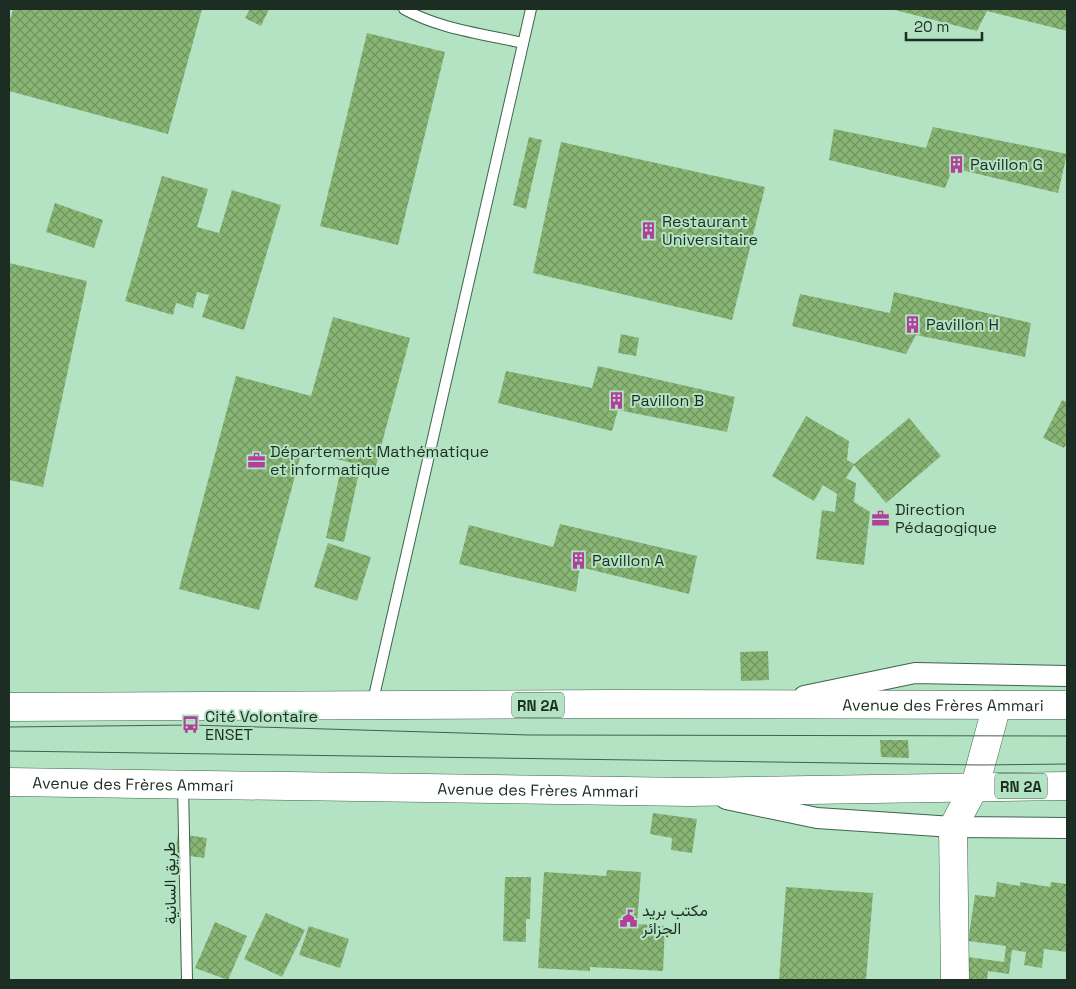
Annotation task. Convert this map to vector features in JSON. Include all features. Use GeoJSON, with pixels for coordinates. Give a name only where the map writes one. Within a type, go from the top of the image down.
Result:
{"type":"FeatureCollection","features":[{"type":"Feature","properties":{"kind":"main road"},"geometry":{"type":"LineString","coordinates":[[954,980],[953,827],[975,786],[997,705]]}},
{"type":"Feature","properties":{"kind":"main road","name":"Avenue des Frères Ammari"},"geometry":{"type":"LineString","coordinates":[[9,707],[1067,705]]}},
{"type":"Feature","properties":{"kind":"main road","name":"Avenue des Frères Ammari"},"geometry":{"type":"LineString","coordinates":[[9,782],[690,792],[1067,786]]}},
{"type":"Feature","properties":{"kind":"street"},"geometry":{"type":"LineString","coordinates":[[761,705],[916,673],[1067,676]]}},
{"type":"Feature","properties":{"kind":"street"},"geometry":{"type":"LineString","coordinates":[[690,792],[817,818],[953,827],[1067,828]]}},
{"type":"Feature","properties":{"kind":"lane"},"geometry":{"type":"LineString","coordinates":[[404,9],[444,25],[523,43]]}},
{"type":"Feature","properties":{"kind":"lane"},"geometry":{"type":"LineString","coordinates":[[372,706],[531,9]]}},
{"type":"Feature","properties":{"kind":"lane","name":"طريق السانية"},"geometry":{"type":"LineString","coordinates":[[183,785],[187,980]]}},
{"type":"Feature","properties":{"kind":"building"},"geometry":{"type":"Polygon","coordinates":[[[13,9],[202,9],[168,134],[9,91],[9,23],[13,9]]]}},
{"type":"Feature","properties":{"kind":"building"},"geometry":{"type":"Polygon","coordinates":[[[250,9],[269,9],[261,26],[245,18],[250,9]]]}},
{"type":"Feature","properties":{"kind":"building"},"geometry":{"type":"Polygon","coordinates":[[[891,9],[1067,9],[1067,31],[987,11],[977,31],[891,9]]]}},
{"type":"Feature","properties":{"kind":"building"},"geometry":{"type":"Polygon","coordinates":[[[367,33],[445,52],[398,245],[320,226],[367,33]]]}},
{"type":"Feature","properties":{"kind":"building","name":"Pavillon G"},"geometry":{"type":"Polygon","coordinates":[[[933,127],[1067,154],[1058,193],[953,168],[945,188],[829,160],[834,129],[926,148],[933,127]]]}},
{"type":"Feature","properties":{"kind":"building"},"geometry":{"type":"Polygon","coordinates":[[[529,137],[542,140],[526,209],[513,205],[529,137]]]}},
{"type":"Feature","properties":{"kind":"building","name":"Restaurant Universitaire"},"geometry":{"type":"Polygon","coordinates":[[[561,142],[765,187],[732,320],[533,273],[561,142]]]}},
{"type":"Feature","properties":{"kind":"building"},"geometry":{"type":"Polygon","coordinates":[[[162,176],[208,189],[197,227],[219,233],[232,190],[281,205],[244,330],[202,317],[209,295],[197,292],[193,308],[176,303],[173,315],[125,301],[162,176]]]}},
{"type":"Feature","properties":{"kind":"building"},"geometry":{"type":"Polygon","coordinates":[[[55,203],[103,220],[94,248],[46,232],[55,203]]]}},
{"type":"Feature","properties":{"kind":"building"},"geometry":{"type":"Polygon","coordinates":[[[9,263],[87,281],[43,487],[9,480],[9,263]]]}},
{"type":"Feature","properties":{"kind":"building","name":"Pavillon H"},"geometry":{"type":"Polygon","coordinates":[[[894,292],[1031,323],[1025,357],[916,335],[906,354],[792,326],[800,294],[890,313],[894,292]]]}},
{"type":"Feature","properties":{"kind":"building","name":"Département Mathématique et informatique"},"geometry":{"type":"Polygon","coordinates":[[[333,317],[410,338],[375,469],[302,450],[259,610],[179,589],[236,376],[311,396],[333,317]]]}},
{"type":"Feature","properties":{"kind":"building"},"geometry":{"type":"Polygon","coordinates":[[[621,334],[639,338],[636,356],[618,353],[621,334]]]}},
{"type":"Feature","properties":{"kind":"building","name":"Pavillon B"},"geometry":{"type":"Polygon","coordinates":[[[598,366],[735,397],[727,432],[618,410],[612,431],[498,403],[506,371],[592,388],[598,366]]]}},
{"type":"Feature","properties":{"kind":"building"},"geometry":{"type":"Polygon","coordinates":[[[1062,400],[1067,402],[1067,443],[1064,448],[1043,438],[1062,400]]]}},
{"type":"Feature","properties":{"kind":"building"},"geometry":{"type":"Polygon","coordinates":[[[806,416],[849,441],[847,460],[854,464],[909,418],[941,456],[886,503],[854,465],[846,478],[856,483],[854,502],[870,512],[864,565],[816,559],[822,510],[835,512],[837,494],[823,485],[814,501],[772,476],[806,416]]]}},
{"type":"Feature","properties":{"kind":"building"},"geometry":{"type":"Polygon","coordinates":[[[340,473],[358,477],[344,542],[326,538],[340,473]]]}},
{"type":"Feature","properties":{"kind":"building","name":"Pavillon A"},"geometry":{"type":"Polygon","coordinates":[[[560,524],[697,556],[689,594],[580,567],[576,592],[459,564],[469,525],[553,547],[560,524]]]}},
{"type":"Feature","properties":{"kind":"building"},"geometry":{"type":"Polygon","coordinates":[[[328,543],[371,557],[357,601],[314,587],[328,543]]]}},
{"type":"Feature","properties":{"kind":"building"},"geometry":{"type":"Polygon","coordinates":[[[768,651],[769,680],[741,681],[740,652],[768,651]]]}},
{"type":"Feature","properties":{"kind":"building"},"geometry":{"type":"Polygon","coordinates":[[[880,740],[908,740],[909,758],[881,757],[880,740]]]}},
{"type":"Feature","properties":{"kind":"building"},"geometry":{"type":"Polygon","coordinates":[[[653,813],[697,819],[692,853],[671,850],[672,838],[650,834],[653,813]]]}},
{"type":"Feature","properties":{"kind":"building"},"geometry":{"type":"Polygon","coordinates":[[[178,834],[207,838],[204,858],[175,854],[178,834]]]}},
{"type":"Feature","properties":{"kind":"building"},"geometry":{"type":"Polygon","coordinates":[[[607,870],[641,872],[637,924],[665,926],[663,971],[590,967],[590,971],[538,968],[544,872],[606,876],[607,870]]]}},
{"type":"Feature","properties":{"kind":"building"},"geometry":{"type":"Polygon","coordinates":[[[505,877],[531,877],[530,919],[526,919],[526,942],[503,941],[505,877]]]}},
{"type":"Feature","properties":{"kind":"building"},"geometry":{"type":"Polygon","coordinates":[[[997,882],[1020,886],[1020,882],[1050,887],[1051,882],[1067,884],[1067,952],[1044,949],[1042,968],[1024,965],[1026,952],[1012,950],[1009,974],[988,971],[987,980],[950,980],[954,955],[1004,962],[1006,946],[968,941],[975,895],[995,897],[997,882]]]}},
{"type":"Feature","properties":{"kind":"building"},"geometry":{"type":"Polygon","coordinates":[[[786,887],[873,893],[866,980],[779,980],[786,887]]]}},
{"type":"Feature","properties":{"kind":"building"},"geometry":{"type":"Polygon","coordinates":[[[266,913],[305,930],[282,977],[244,959],[266,913]]]}},
{"type":"Feature","properties":{"kind":"building"},"geometry":{"type":"Polygon","coordinates":[[[215,922],[247,936],[228,980],[195,968],[215,922]]]}},
{"type":"Feature","properties":{"kind":"building"},"geometry":{"type":"Polygon","coordinates":[[[309,926],[349,939],[340,968],[299,955],[309,926]]]}},
{"type":"Feature","properties":{"kind":"tram line"},"geometry":{"type":"LineString","coordinates":[[9,727],[191,725],[529,735],[1067,736]]}},
{"type":"Feature","properties":{"kind":"tram line"},"geometry":{"type":"LineString","coordinates":[[9,751],[981,765],[1067,764]]}},
{"type":"Feature","properties":{"kind":"place","name":"Pavillon G"},"geometry":{"type":"Point","coordinates":[956,164]}},
{"type":"Feature","properties":{"kind":"place","name":"Restaurant Universitaire"},"geometry":{"type":"Point","coordinates":[648,230]}},
{"type":"Feature","properties":{"kind":"place","name":"Pavillon H"},"geometry":{"type":"Point","coordinates":[912,324]}},
{"type":"Feature","properties":{"kind":"place","name":"Pavillon B"},"geometry":{"type":"Point","coordinates":[617,400]}},
{"type":"Feature","properties":{"kind":"place","name":"Département Mathématique et informatique"},"geometry":{"type":"Point","coordinates":[256,460]}},
{"type":"Feature","properties":{"kind":"place","name":"Direction Pédagogique"},"geometry":{"type":"Point","coordinates":[881,518]}},
{"type":"Feature","properties":{"kind":"place","name":"Pavillon A"},"geometry":{"type":"Point","coordinates":[578,560]}},
{"type":"Feature","properties":{"kind":"place","name":"Cité Volontaire ENSET"},"geometry":{"type":"Point","coordinates":[191,725]}},
{"type":"Feature","properties":{"kind":"place","name":"مكتب بريد الجزائر"},"geometry":{"type":"Point","coordinates":[628,919]}}]}
